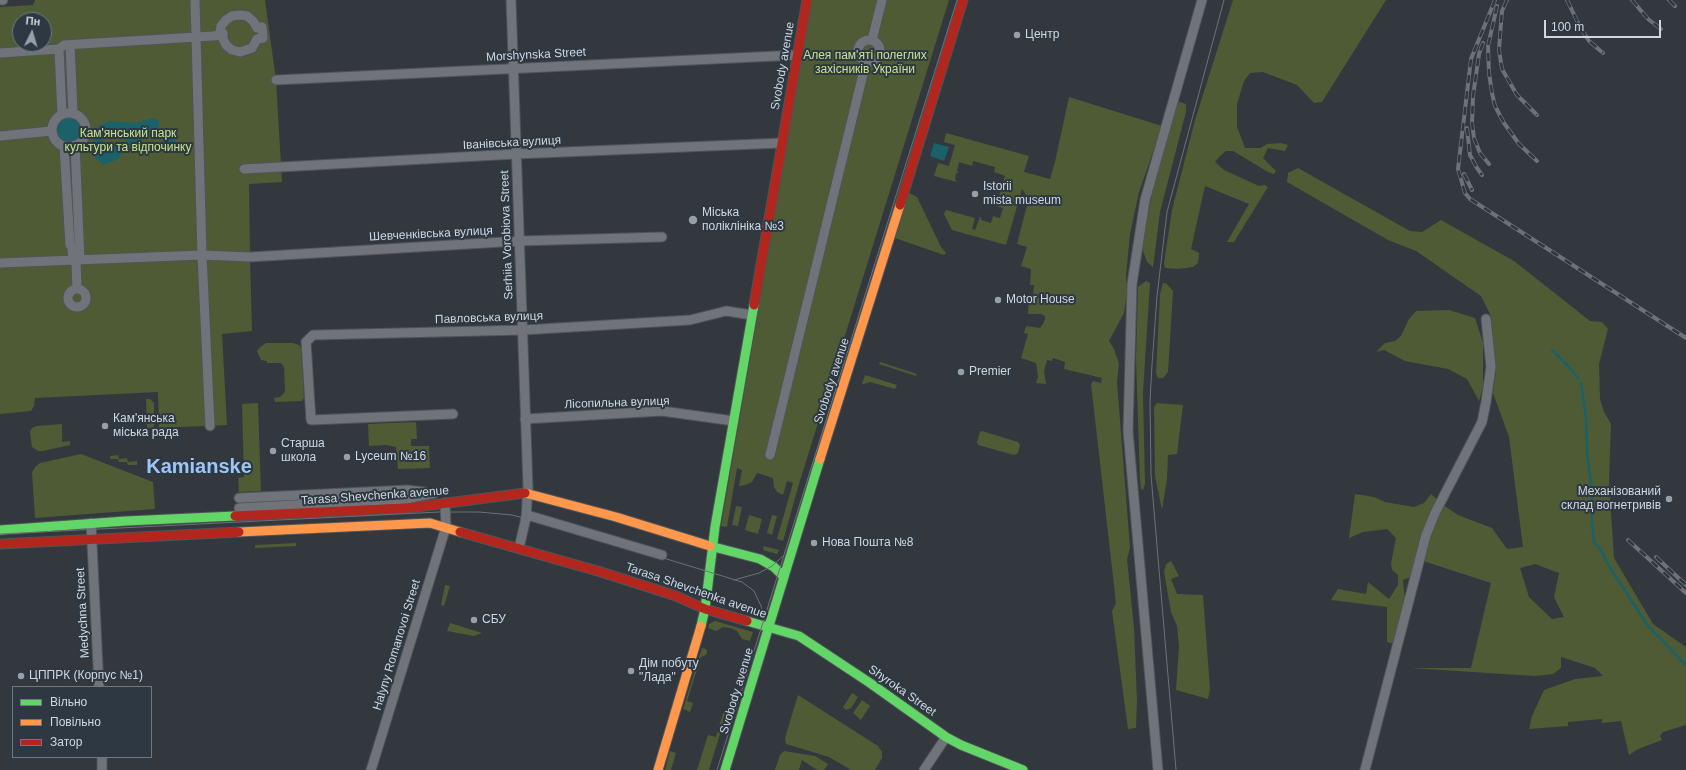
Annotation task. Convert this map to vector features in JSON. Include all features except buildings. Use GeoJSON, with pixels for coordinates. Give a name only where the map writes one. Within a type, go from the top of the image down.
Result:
{"type":"FeatureCollection","features":[{"type":"Feature","properties":{"kind":"main road","name":"Svobody avenue"},"geometry":{"type":"LineString","coordinates":[[658,770],[697,642],[705,609],[712,547],[807,0]]}},
{"type":"Feature","properties":{"kind":"main road","name":"Svobody avenue"},"geometry":{"type":"LineString","coordinates":[[725,770],[863,319],[889,241],[963,0]]}},
{"type":"Feature","properties":{"kind":"main road","name":"Tarasa Shevchenka avenue"},"geometry":{"type":"LineString","coordinates":[[0,530],[91,523],[408,508],[527,493],[616,517],[712,547],[760,559],[774,567],[784,577]]}},
{"type":"Feature","properties":{"kind":"main road","name":"Tarasa Shevchenka avenue"},"geometry":{"type":"LineString","coordinates":[[0,544],[430,523],[519,548],[676,596],[705,609],[769,629]]}},
{"type":"Feature","properties":{"kind":"main road","name":"Shyroka Street"},"geometry":{"type":"LineString","coordinates":[[769,629],[799,636],[960,745],[1023,770]]}},
{"type":"Feature","properties":{"kind":"street"},"geometry":{"type":"LineString","coordinates":[[194,0],[202,255],[210,426]]}},
{"type":"Feature","properties":{"kind":"street","name":"Serhiia Vorobiova Street"},"geometry":{"type":"LineString","coordinates":[[511,0],[523,330],[527,493],[527,515],[519,548]]}},
{"type":"Feature","properties":{"kind":"street"},"geometry":{"type":"LineString","coordinates":[[872,40],[882,0]]}},
{"type":"Feature","properties":{"kind":"street"},"geometry":{"type":"LineString","coordinates":[[1158,770],[1128,430],[1132,284],[1145,200],[1202,0]]}},
{"type":"Feature","properties":{"kind":"street"},"geometry":{"type":"LineString","coordinates":[[240,15],[247,16],[253,21],[257,28],[262,27],[263,38],[257,39],[252,48],[240,52],[232,50],[226,45],[223,39],[223,33],[221,33],[221,26],[226,20],[232,16],[240,15]]}},
{"type":"Feature","properties":{"kind":"street"},"geometry":{"type":"LineString","coordinates":[[0,53],[59,49],[64,45],[220,36],[221,33]]}},
{"type":"Feature","properties":{"kind":"street"},"geometry":{"type":"LineString","coordinates":[[872,40],[879,45],[880,54],[875,61],[866,62],[859,57],[858,48],[863,41],[872,40]]}},
{"type":"Feature","properties":{"kind":"street"},"geometry":{"type":"LineString","coordinates":[[70,45],[74,113]]}},
{"type":"Feature","properties":{"kind":"street"},"geometry":{"type":"LineString","coordinates":[[59,49],[62,114]]}},
{"type":"Feature","properties":{"kind":"street","name":"Morshynska Street"},"geometry":{"type":"LineString","coordinates":[[276,80],[797,55]]}},
{"type":"Feature","properties":{"kind":"street"},"geometry":{"type":"LineString","coordinates":[[770,455],[866,62]]}},
{"type":"Feature","properties":{"kind":"street"},"geometry":{"type":"LineString","coordinates":[[74,113],[84,122],[86,129],[85,135],[82,141],[75,145],[64,146],[57,142],[53,137],[53,124],[56,118],[62,114],[74,113]]}},
{"type":"Feature","properties":{"kind":"street"},"geometry":{"type":"LineString","coordinates":[[0,136],[52,131]]}},
{"type":"Feature","properties":{"kind":"street","name":"Іванівська вулиця"},"geometry":{"type":"LineString","coordinates":[[244,169],[516,154],[782,144]]}},
{"type":"Feature","properties":{"kind":"street"},"geometry":{"type":"LineString","coordinates":[[75,145],[81,244],[76,261]]}},
{"type":"Feature","properties":{"kind":"street"},"geometry":{"type":"LineString","coordinates":[[64,146],[70,245],[76,261],[77,289]]}},
{"type":"Feature","properties":{"kind":"street","name":"Шевченківська вулиця"},"geometry":{"type":"LineString","coordinates":[[0,263],[202,255],[250,257],[519,241],[662,237]]}},
{"type":"Feature","properties":{"kind":"street","name":"Павловська вулиця"},"geometry":{"type":"LineString","coordinates":[[453,414],[310,420],[306,342],[313,335],[523,330],[690,320],[726,311],[752,315]]}},
{"type":"Feature","properties":{"kind":"street"},"geometry":{"type":"LineString","coordinates":[[1365,770],[1426,535],[1435,513],[1482,422],[1490,367],[1486,318]]}},
{"type":"Feature","properties":{"kind":"street","name":"Лісопильна вулиця"},"geometry":{"type":"LineString","coordinates":[[525,419],[662,411],[734,421]]}},
{"type":"Feature","properties":{"kind":"street"},"geometry":{"type":"LineString","coordinates":[[239,498],[407,490],[435,493],[406,500],[239,508]]}},
{"type":"Feature","properties":{"kind":"street","name":"Halyny Romanovoi Street"},"geometry":{"type":"LineString","coordinates":[[371,770],[446,527],[445,503]]}},
{"type":"Feature","properties":{"kind":"street"},"geometry":{"type":"LineString","coordinates":[[527,515],[662,555]]}},
{"type":"Feature","properties":{"kind":"street","name":"Medychna Street"},"geometry":{"type":"LineString","coordinates":[[91,523],[99,686]]}},
{"type":"Feature","properties":{"kind":"street"},"geometry":{"type":"LineString","coordinates":[[924,770],[946,736]]}},
{"type":"Feature","properties":{"kind":"street"},"geometry":{"type":"LineString","coordinates":[[102,758],[102,770]]}},
{"type":"Feature","properties":{"kind":"green space","name":"Кам'янський парк культури та відпочинку"},"geometry":{"type":"Polygon","coordinates":[[[35,0],[265,0],[276,80],[282,182],[249,184],[252,331],[222,334],[227,425],[159,428],[158,392],[35,398],[34,406],[31,411],[0,414],[0,7],[33,5],[35,0]]]}},
{"type":"Feature","properties":{"kind":"green space","name":"Алея пам'яті полеглих захісників України"},"geometry":{"type":"Polygon","coordinates":[[[812,0],[949,0],[799,484],[783,541],[777,539],[793,483],[787,481],[783,495],[777,492],[774,487],[773,478],[757,473],[752,482],[739,486],[742,470],[737,468],[727,527],[721,526],[812,0]]]}},
{"type":"Feature","properties":{"kind":"green space"},"geometry":{"type":"Polygon","coordinates":[[[1233,0],[1386,0],[1322,102],[1314,103],[1297,85],[1263,72],[1250,73],[1244,81],[1237,104],[1237,127],[1245,148],[1261,148],[1267,144],[1281,143],[1288,145],[1285,151],[1268,148],[1263,158],[1276,171],[1274,174],[1233,151],[1226,151],[1220,156],[1215,162],[1224,170],[1259,186],[1265,185],[1268,187],[1234,242],[1227,242],[1249,204],[1205,186],[1191,249],[1199,253],[1198,263],[1193,267],[1178,269],[1165,268],[1164,263],[1172,210],[1195,120],[1233,0]]]}},
{"type":"Feature","properties":{"kind":"green space"},"geometry":{"type":"Polygon","coordinates":[[[1069,97],[1162,126],[1139,192],[1130,234],[1126,275],[1127,293],[1124,313],[1109,341],[1114,349],[1119,364],[1117,382],[1130,548],[1127,559],[1134,628],[1137,701],[1136,728],[1128,729],[1112,611],[1116,603],[1091,384],[1093,381],[1101,383],[1102,378],[1064,369],[1065,362],[1053,358],[1052,361],[1047,360],[1044,371],[1046,384],[1036,383],[1038,377],[1036,363],[1021,358],[1028,334],[1024,333],[1026,326],[1040,328],[1045,318],[1045,316],[1041,314],[1028,314],[1029,296],[1033,296],[1034,285],[1030,285],[1031,269],[1021,266],[1027,247],[1017,244],[1027,205],[1026,195],[1022,189],[1006,245],[952,230],[944,214],[946,210],[975,218],[972,229],[975,230],[980,217],[981,220],[991,223],[993,216],[1000,218],[1003,208],[996,206],[1005,176],[994,172],[995,167],[973,161],[972,166],[959,162],[957,171],[959,173],[956,173],[955,179],[957,182],[934,176],[938,163],[949,166],[955,145],[944,142],[946,133],[1029,156],[1024,172],[1050,179],[1069,97]]]}},
{"type":"Feature","properties":{"kind":"green space"},"geometry":{"type":"Polygon","coordinates":[[[1180,102],[1186,104],[1186,112],[1160,212],[1153,267],[1147,262],[1141,245],[1157,171],[1176,103],[1180,102]]]}},
{"type":"Feature","properties":{"kind":"green space"},"geometry":{"type":"Polygon","coordinates":[[[1298,168],[1410,231],[1422,232],[1441,220],[1514,261],[1590,321],[1602,322],[1608,329],[1599,364],[1600,399],[1604,412],[1611,424],[1609,481],[1614,558],[1653,624],[1686,647],[1686,725],[1663,732],[1660,736],[1662,740],[1638,749],[1629,755],[1621,721],[1602,723],[1602,719],[1568,722],[1568,726],[1529,729],[1532,716],[1544,690],[1575,679],[1603,676],[1595,668],[1561,657],[1561,668],[1553,674],[1534,676],[1411,668],[1471,668],[1491,583],[1417,559],[1413,576],[1403,580],[1405,602],[1394,644],[1387,642],[1387,607],[1331,600],[1338,589],[1366,594],[1368,582],[1389,599],[1398,585],[1398,575],[1392,570],[1391,563],[1396,538],[1387,529],[1363,532],[1349,538],[1355,494],[1374,497],[1385,502],[1414,507],[1424,503],[1431,494],[1458,515],[1492,528],[1507,549],[1523,547],[1509,437],[1493,393],[1496,370],[1491,316],[1481,296],[1416,251],[1388,240],[1287,182],[1288,173],[1298,168]],[[1535,564],[1520,568],[1529,597],[1552,619],[1564,617],[1554,597],[1559,573],[1535,564]]]}},
{"type":"Feature","properties":{"kind":"green space"},"geometry":{"type":"Polygon","coordinates":[[[909,193],[917,197],[941,247],[946,253],[944,255],[895,238],[909,193]]]}},
{"type":"Feature","properties":{"kind":"green space"},"geometry":{"type":"Polygon","coordinates":[[[1146,281],[1150,283],[1143,392],[1145,484],[1143,490],[1141,489],[1140,480],[1136,359],[1138,287],[1146,281]]]}},
{"type":"Feature","properties":{"kind":"green space"},"geometry":{"type":"Polygon","coordinates":[[[1163,283],[1167,284],[1173,291],[1168,372],[1163,378],[1158,378],[1156,373],[1160,294],[1163,283]]]}},
{"type":"Feature","properties":{"kind":"green space"},"geometry":{"type":"Polygon","coordinates":[[[1449,310],[1475,318],[1483,343],[1483,387],[1479,401],[1467,379],[1448,369],[1405,361],[1384,350],[1376,352],[1385,343],[1395,341],[1401,336],[1409,319],[1416,311],[1449,310]]]}},
{"type":"Feature","properties":{"kind":"green space"},"geometry":{"type":"Polygon","coordinates":[[[266,343],[293,343],[299,345],[301,348],[304,398],[302,401],[275,402],[274,398],[280,397],[285,392],[284,367],[281,363],[267,363],[267,361],[261,360],[257,351],[266,343]]]}},
{"type":"Feature","properties":{"kind":"green space"},"geometry":{"type":"Polygon","coordinates":[[[880,362],[917,374],[916,376],[879,364],[880,362]]]}},
{"type":"Feature","properties":{"kind":"green space"},"geometry":{"type":"Polygon","coordinates":[[[865,375],[897,385],[895,389],[870,382],[862,384],[865,375]]]}},
{"type":"Feature","properties":{"kind":"green space"},"geometry":{"type":"Polygon","coordinates":[[[146,399],[150,399],[154,403],[154,428],[147,428],[146,399]]]}},
{"type":"Feature","properties":{"kind":"green space"},"geometry":{"type":"Polygon","coordinates":[[[258,403],[261,491],[239,492],[238,478],[244,477],[242,404],[258,403]]]}},
{"type":"Feature","properties":{"kind":"green space"},"geometry":{"type":"Polygon","coordinates":[[[1157,403],[1183,405],[1177,454],[1168,455],[1167,479],[1162,510],[1155,476],[1154,407],[1157,403]]]}},
{"type":"Feature","properties":{"kind":"green space"},"geometry":{"type":"Polygon","coordinates":[[[416,422],[417,439],[411,439],[411,446],[429,446],[430,468],[398,469],[396,447],[386,445],[369,446],[368,424],[416,422]]]}},
{"type":"Feature","properties":{"kind":"green space"},"geometry":{"type":"Polygon","coordinates":[[[62,424],[62,442],[70,441],[70,445],[43,451],[38,451],[32,447],[30,432],[32,428],[36,426],[62,424]]]}},
{"type":"Feature","properties":{"kind":"green space"},"geometry":{"type":"Polygon","coordinates":[[[982,431],[1018,442],[1020,445],[1018,453],[1014,455],[978,445],[977,442],[980,432],[982,431]]]}},
{"type":"Feature","properties":{"kind":"green space"},"geometry":{"type":"Polygon","coordinates":[[[81,454],[153,482],[155,509],[35,518],[32,473],[35,467],[40,463],[81,454]]]}},
{"type":"Feature","properties":{"kind":"green space"},"geometry":{"type":"Polygon","coordinates":[[[118,455],[119,459],[127,458],[128,462],[137,461],[137,465],[128,465],[127,462],[119,462],[118,459],[110,459],[110,456],[118,455]]]}},
{"type":"Feature","properties":{"kind":"green space"},"geometry":{"type":"Polygon","coordinates":[[[736,506],[742,507],[738,526],[732,525],[736,506]]]}},
{"type":"Feature","properties":{"kind":"green space"},"geometry":{"type":"Polygon","coordinates":[[[749,515],[762,519],[758,534],[745,530],[749,515]]]}},
{"type":"Feature","properties":{"kind":"green space"},"geometry":{"type":"Polygon","coordinates":[[[772,515],[777,516],[772,535],[767,533],[772,515]]]}},
{"type":"Feature","properties":{"kind":"green space"},"geometry":{"type":"Polygon","coordinates":[[[296,543],[296,546],[255,548],[255,545],[296,543]]]}},
{"type":"Feature","properties":{"kind":"green space"},"geometry":{"type":"Polygon","coordinates":[[[764,546],[779,550],[777,554],[763,550],[764,546]]]}},
{"type":"Feature","properties":{"kind":"green space"},"geometry":{"type":"Polygon","coordinates":[[[1171,561],[1179,576],[1171,579],[1177,594],[1203,595],[1210,689],[1208,699],[1176,690],[1179,646],[1177,626],[1171,612],[1164,572],[1166,564],[1171,561]]]}},
{"type":"Feature","properties":{"kind":"green space"},"geometry":{"type":"Polygon","coordinates":[[[445,585],[450,586],[444,606],[441,605],[445,585]]]}},
{"type":"Feature","properties":{"kind":"green space"},"geometry":{"type":"Polygon","coordinates":[[[715,621],[753,632],[750,641],[742,639],[737,631],[731,628],[723,627],[716,631],[708,628],[709,624],[715,621]]]}},
{"type":"Feature","properties":{"kind":"green space"},"geometry":{"type":"Polygon","coordinates":[[[450,623],[482,633],[474,636],[447,631],[450,623]]]}},
{"type":"Feature","properties":{"kind":"green space"},"geometry":{"type":"Polygon","coordinates":[[[702,648],[706,649],[707,651],[706,655],[701,657],[687,701],[693,703],[690,712],[683,709],[702,648]]]}},
{"type":"Feature","properties":{"kind":"green space"},"geometry":{"type":"Polygon","coordinates":[[[852,693],[858,697],[851,708],[846,710],[843,707],[852,693]]]}},
{"type":"Feature","properties":{"kind":"green space"},"geometry":{"type":"Polygon","coordinates":[[[798,695],[878,746],[882,752],[882,758],[875,770],[851,770],[829,757],[786,744],[785,738],[798,695]]]}},
{"type":"Feature","properties":{"kind":"green space"},"geometry":{"type":"Polygon","coordinates":[[[862,700],[870,706],[861,720],[853,713],[862,700]]]}},
{"type":"Feature","properties":{"kind":"green space"},"geometry":{"type":"Polygon","coordinates":[[[723,713],[726,714],[709,770],[697,770],[708,735],[716,737],[723,713]]]}},
{"type":"Feature","properties":{"kind":"green space"},"geometry":{"type":"Polygon","coordinates":[[[670,751],[676,753],[671,770],[665,770],[670,751]]]}},
{"type":"Feature","properties":{"kind":"green space"},"geometry":{"type":"Polygon","coordinates":[[[784,751],[815,756],[828,764],[824,770],[817,770],[802,760],[799,770],[775,770],[780,755],[784,751]]]}},
{"type":"Feature","properties":{"kind":"water"},"geometry":{"type":"Polygon","coordinates":[[[69,117],[78,121],[82,130],[78,139],[69,143],[60,139],[56,130],[60,121],[69,117]]]}},
{"type":"Feature","properties":{"kind":"water"},"geometry":{"type":"Polygon","coordinates":[[[154,118],[159,121],[159,128],[152,129],[145,138],[127,147],[118,159],[103,165],[93,155],[94,133],[99,126],[109,121],[135,123],[154,118]],[[139,132],[102,135],[100,138],[106,145],[112,147],[140,134],[139,132]]]}},
{"type":"Feature","properties":{"kind":"water"},"geometry":{"type":"Polygon","coordinates":[[[171,134],[174,135],[174,145],[167,146],[164,145],[163,138],[164,135],[171,134]]]}},
{"type":"Feature","properties":{"kind":"water"},"geometry":{"type":"Polygon","coordinates":[[[934,143],[949,147],[944,161],[930,156],[934,143]]]}},
{"type":"Feature","properties":{"kind":"waterway"},"geometry":{"type":"LineString","coordinates":[[1552,350],[1578,378]]}},
{"type":"Feature","properties":{"kind":"waterway"},"geometry":{"type":"LineString","coordinates":[[1581,383],[1586,418],[1587,453],[1592,490],[1592,524],[1594,542],[1601,550],[1607,563],[1648,626],[1686,665]]}},
{"type":"Feature","properties":{"kind":"tram line"},"geometry":{"type":"LineString","coordinates":[[717,770],[957,0]]}},
{"type":"Feature","properties":{"kind":"tram line"},"geometry":{"type":"LineString","coordinates":[[1176,770],[1151,475],[1150,401],[1152,365],[1157,296],[1167,212],[1224,0]]}},
{"type":"Feature","properties":{"kind":"tram line"},"geometry":{"type":"LineString","coordinates":[[0,534],[439,512],[479,512],[512,515],[598,538],[742,582],[754,591],[761,606],[764,618]]}},
{"type":"Feature","properties":{"kind":"tram line"},"geometry":{"type":"LineString","coordinates":[[734,580],[759,573],[772,566],[783,556]]}},
{"type":"Feature","properties":{"kind":"railway"},"geometry":{"type":"LineString","coordinates":[[1495,0],[1471,59],[1458,169],[1465,193],[1470,199],[1686,338]]}},
{"type":"Feature","properties":{"kind":"railway"},"geometry":{"type":"LineString","coordinates":[[1507,0],[1502,11],[1499,50],[1502,69],[1517,95],[1537,115]]}},
{"type":"Feature","properties":{"kind":"railway"},"geometry":{"type":"LineString","coordinates":[[1567,0],[1580,27],[1589,41],[1603,53]]}},
{"type":"Feature","properties":{"kind":"railway"},"geometry":{"type":"LineString","coordinates":[[1632,0],[1648,19],[1661,29]]}},
{"type":"Feature","properties":{"kind":"railway"},"geometry":{"type":"LineString","coordinates":[[1669,0],[1675,6]]}},
{"type":"Feature","properties":{"kind":"railway"},"geometry":{"type":"LineString","coordinates":[[1497,6],[1488,46],[1489,73],[1495,106],[1504,123],[1519,144],[1537,161]]}},
{"type":"Feature","properties":{"kind":"railway"},"geometry":{"type":"LineString","coordinates":[[1483,43],[1479,54],[1473,96],[1472,123],[1474,138],[1480,153],[1489,164]]}},
{"type":"Feature","properties":{"kind":"railway"},"geometry":{"type":"LineString","coordinates":[[1467,128],[1470,155],[1482,175]]}},
{"type":"Feature","properties":{"kind":"railway"},"geometry":{"type":"LineString","coordinates":[[1464,174],[1472,190]]}},
{"type":"Feature","properties":{"kind":"railway"},"geometry":{"type":"LineString","coordinates":[[1628,540],[1686,593]]}},
{"type":"Feature","properties":{"kind":"railway"},"geometry":{"type":"LineString","coordinates":[[1656,557],[1686,585]]}},
{"type":"Feature","properties":{"kind":"traffic: fast"},"geometry":{"type":"LineString","coordinates":[[701,626],[705,609],[715,527],[754,305]]}},
{"type":"Feature","properties":{"kind":"traffic: fast"},"geometry":{"type":"LineString","coordinates":[[725,770],[820,459]]}},
{"type":"Feature","properties":{"kind":"traffic: fast"},"geometry":{"type":"LineString","coordinates":[[0,530],[126,521],[235,516]]}},
{"type":"Feature","properties":{"kind":"traffic: fast"},"geometry":{"type":"LineString","coordinates":[[710,546],[760,559],[774,567],[784,577]]}},
{"type":"Feature","properties":{"kind":"traffic: fast"},"geometry":{"type":"LineString","coordinates":[[747,621],[799,636],[870,683],[946,737],[961,745],[1023,770]]}},
{"type":"Feature","properties":{"kind":"traffic: slow"},"geometry":{"type":"LineString","coordinates":[[820,459],[900,205]]}},
{"type":"Feature","properties":{"kind":"traffic: slow"},"geometry":{"type":"LineString","coordinates":[[525,493],[616,517],[710,546]]}},
{"type":"Feature","properties":{"kind":"traffic: slow"},"geometry":{"type":"LineString","coordinates":[[239,532],[430,523],[460,532]]}},
{"type":"Feature","properties":{"kind":"traffic: slow"},"geometry":{"type":"LineString","coordinates":[[658,770],[701,626]]}},
{"type":"Feature","properties":{"kind":"traffic: jam"},"geometry":{"type":"LineString","coordinates":[[754,305],[807,0]]}},
{"type":"Feature","properties":{"kind":"traffic: jam"},"geometry":{"type":"LineString","coordinates":[[900,205],[963,0]]}},
{"type":"Feature","properties":{"kind":"traffic: jam"},"geometry":{"type":"LineString","coordinates":[[235,516],[408,508],[525,493]]}},
{"type":"Feature","properties":{"kind":"traffic: jam"},"geometry":{"type":"LineString","coordinates":[[0,544],[239,532]]}},
{"type":"Feature","properties":{"kind":"traffic: jam"},"geometry":{"type":"LineString","coordinates":[[460,532],[601,572],[676,596],[705,609],[747,621]]}},
{"type":"Feature","properties":{"kind":"place","name":"Центр"},"geometry":{"type":"Point","coordinates":[1017,35]}},
{"type":"Feature","properties":{"kind":"place","name":"Istorii mista museum"},"geometry":{"type":"Point","coordinates":[975,194]}},
{"type":"Feature","properties":{"kind":"place","name":"Міська поліклініка №3"},"geometry":{"type":"Point","coordinates":[693,220]}},
{"type":"Feature","properties":{"kind":"place","name":"Motor House"},"geometry":{"type":"Point","coordinates":[998,300]}},
{"type":"Feature","properties":{"kind":"place","name":"Premier"},"geometry":{"type":"Point","coordinates":[961,372]}},
{"type":"Feature","properties":{"kind":"place","name":"Кам'янська міська рада"},"geometry":{"type":"Point","coordinates":[105,426]}},
{"type":"Feature","properties":{"kind":"place","name":"Старша школа"},"geometry":{"type":"Point","coordinates":[273,451]}},
{"type":"Feature","properties":{"kind":"place","name":"Lyceum №16"},"geometry":{"type":"Point","coordinates":[347,457]}},
{"type":"Feature","properties":{"kind":"place","name":"Механізований склад вогнетривів"},"geometry":{"type":"Point","coordinates":[1669,499]}},
{"type":"Feature","properties":{"kind":"place","name":"Нова Пошта №8"},"geometry":{"type":"Point","coordinates":[814,543]}},
{"type":"Feature","properties":{"kind":"place","name":"СБУ"},"geometry":{"type":"Point","coordinates":[474,620]}},
{"type":"Feature","properties":{"kind":"place","name":"Дім побуту \"Лада\""},"geometry":{"type":"Point","coordinates":[631,671]}},
{"type":"Feature","properties":{"kind":"place","name":"ЦППРК (Корпус №1)"},"geometry":{"type":"Point","coordinates":[21,676]}},
{"type":"Feature","properties":{"kind":"district","name":"Kamianske"},"geometry":{"type":"Point","coordinates":[199,467]}}]}
